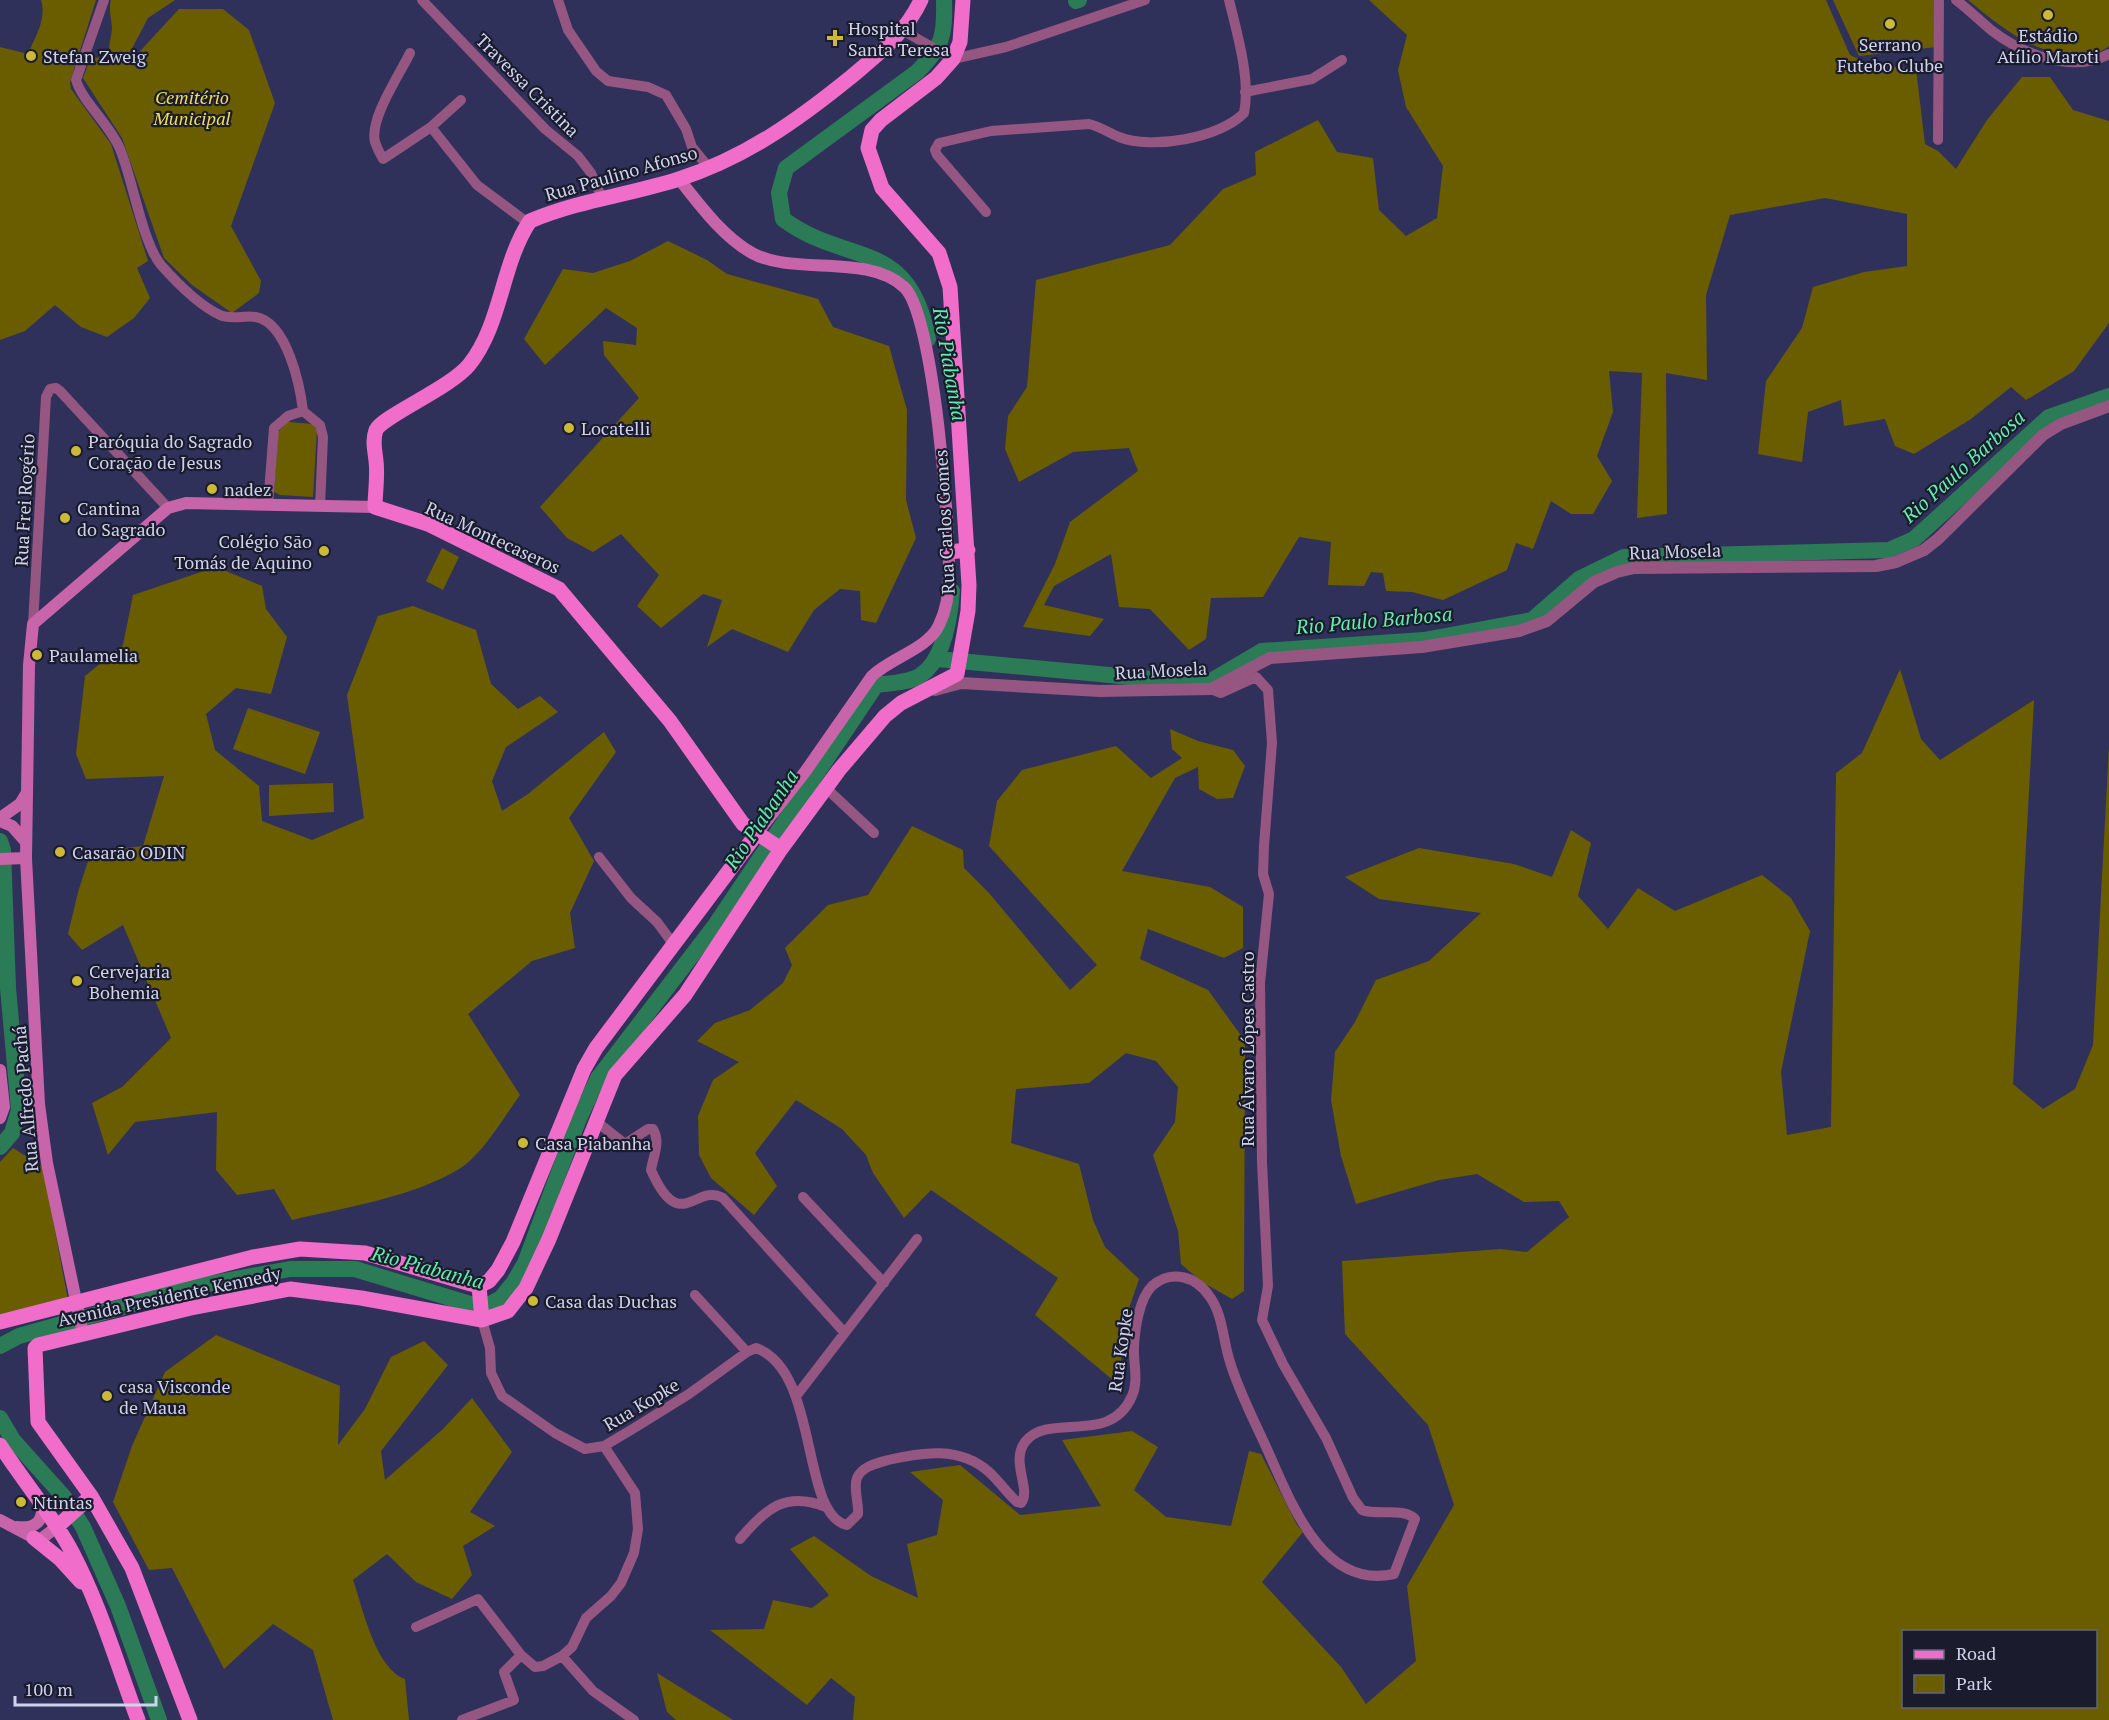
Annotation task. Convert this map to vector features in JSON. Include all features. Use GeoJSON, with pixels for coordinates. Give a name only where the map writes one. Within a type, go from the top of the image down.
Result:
{"type":"FeatureCollection","features":[{"type":"Feature","properties":{"kind":"main road","name":"Rua Paulino Afonso"},"geometry":{"type":"LineString","coordinates":[[375,507],[376,462],[373,446],[376,431],[382,420],[439,390],[460,376],[471,362],[485,337],[513,256],[528,223],[560,208],[679,179],[765,142],[801,118],[885,48],[902,30],[921,0]]}},
{"type":"Feature","properties":{"kind":"main road"},"geometry":{"type":"LineString","coordinates":[[953,59],[960,42],[963,0]]}},
{"type":"Feature","properties":{"kind":"main road","name":"Rua Carlos Gomes"},"geometry":{"type":"LineString","coordinates":[[953,59],[936,78],[881,120],[873,130],[868,147],[882,188],[939,253],[950,287],[953,308],[955,393],[968,550],[968,611],[959,679]]}},
{"type":"Feature","properties":{"kind":"main road"},"geometry":{"type":"LineString","coordinates":[[679,179],[713,220],[752,253],[773,260],[872,272],[891,277],[907,289],[918,317],[934,387],[950,578],[945,611],[933,637],[885,663],[872,676],[805,772],[596,1048],[584,1069],[513,1242],[498,1270],[489,1281],[479,1286],[482,1320],[507,1311],[526,1288],[615,1075],[685,995],[781,849],[839,770],[885,716],[901,702],[959,679]]}},
{"type":"Feature","properties":{"kind":"main road","name":"Rua Montecaseros"},"geometry":{"type":"LineString","coordinates":[[168,508],[186,503],[375,507],[428,524],[559,590],[670,721],[743,824],[781,849]]}},
{"type":"Feature","properties":{"kind":"main road"},"geometry":{"type":"LineString","coordinates":[[33,624],[168,508]]}},
{"type":"Feature","properties":{"kind":"main road"},"geometry":{"type":"LineString","coordinates":[[948,552],[968,550]]}},
{"type":"Feature","properties":{"kind":"main road","name":"Rua Alfredo Pachá"},"geometry":{"type":"LineString","coordinates":[[33,624],[26,842],[21,858],[42,1134],[82,1332]]}},
{"type":"Feature","properties":{"kind":"main road"},"geometry":{"type":"LineString","coordinates":[[26,842],[12,826],[0,820],[21,804],[27,793]]}},
{"type":"Feature","properties":{"kind":"main road"},"geometry":{"type":"LineString","coordinates":[[0,859],[21,858]]}},
{"type":"Feature","properties":{"kind":"main road"},"geometry":{"type":"LineString","coordinates":[[0,1070],[4,1107],[0,1118]]}},
{"type":"Feature","properties":{"kind":"main road","name":"Avenida Presidente Kennedy"},"geometry":{"type":"LineString","coordinates":[[0,1322],[77,1306],[253,1257],[300,1249],[365,1252],[479,1286]]}},
{"type":"Feature","properties":{"kind":"main road","name":"Avenida Presidente Kennedy"},"geometry":{"type":"LineString","coordinates":[[91,1496],[38,1422],[35,1410],[35,1348],[38,1345],[82,1332],[290,1289],[361,1298],[482,1320]]}},
{"type":"Feature","properties":{"kind":"main road"},"geometry":{"type":"LineString","coordinates":[[0,1445],[58,1526],[94,1598],[138,1720]]}},
{"type":"Feature","properties":{"kind":"main road"},"geometry":{"type":"LineString","coordinates":[[34,1538],[41,1539],[91,1496],[132,1568],[190,1720]]}},
{"type":"Feature","properties":{"kind":"main road"},"geometry":{"type":"LineString","coordinates":[[5,1523],[28,1528],[36,1525],[42,1517],[42,1503]]}},
{"type":"Feature","properties":{"kind":"main road"},"geometry":{"type":"LineString","coordinates":[[5,1523],[34,1538],[70,1568],[94,1598]]}},
{"type":"Feature","properties":{"kind":"street"},"geometry":{"type":"LineString","coordinates":[[104,0],[76,80],[112,132],[120,149],[149,246],[160,264],[203,306],[223,317],[258,317],[273,328],[284,343],[294,366],[303,411],[320,425],[323,437],[320,506]]}},
{"type":"Feature","properties":{"kind":"street","name":"Travessa Cristina"},"geometry":{"type":"LineString","coordinates":[[422,0],[538,122],[579,156],[591,174],[602,198]]}},
{"type":"Feature","properties":{"kind":"street"},"geometry":{"type":"LineString","coordinates":[[558,0],[568,30],[596,71],[608,81],[648,87],[666,95],[686,129],[692,147],[709,168]]}},
{"type":"Feature","properties":{"kind":"street"},"geometry":{"type":"LineString","coordinates":[[902,30],[953,59],[1006,47],[1145,0]]}},
{"type":"Feature","properties":{"kind":"street"},"geometry":{"type":"LineString","coordinates":[[986,212],[937,155],[935,150],[939,143],[992,131],[1089,124],[1132,140],[1157,143],[1190,140],[1238,119],[1244,113],[1245,92],[1238,39],[1229,0]]}},
{"type":"Feature","properties":{"kind":"street"},"geometry":{"type":"LineString","coordinates":[[1938,140],[1939,0]]}},
{"type":"Feature","properties":{"kind":"street"},"geometry":{"type":"LineString","coordinates":[[1956,0],[1993,32],[2020,49],[2048,58],[2081,63],[2109,54]]}},
{"type":"Feature","properties":{"kind":"street"},"geometry":{"type":"LineString","coordinates":[[410,53],[380,111],[374,140],[383,159],[431,127],[462,100]]}},
{"type":"Feature","properties":{"kind":"street"},"geometry":{"type":"LineString","coordinates":[[1245,92],[1312,79],[1342,60]]}},
{"type":"Feature","properties":{"kind":"street"},"geometry":{"type":"LineString","coordinates":[[431,127],[477,185],[528,223]]}},
{"type":"Feature","properties":{"kind":"street","name":"Rua Frei Rogério"},"geometry":{"type":"LineString","coordinates":[[33,624],[46,397],[50,388],[60,391],[168,508]]}},
{"type":"Feature","properties":{"kind":"street","name":"Rua Mosela"},"geometry":{"type":"LineString","coordinates":[[959,679],[1100,691],[1211,688],[1270,658],[1422,646],[1519,631],[1546,621],[1594,582],[1617,572],[1634,568],[1876,566],[1896,562],[1924,550],[1952,528],[2043,435],[2061,424],[2109,406]]}},
{"type":"Feature","properties":{"kind":"street"},"geometry":{"type":"LineString","coordinates":[[268,505],[274,428],[288,416],[303,411]]}},
{"type":"Feature","properties":{"kind":"street","name":"Rua Álvaro Lópes Castro"},"geometry":{"type":"LineString","coordinates":[[1211,688],[1221,693],[1256,677],[1268,690],[1271,711],[1271,769],[1263,874],[1269,894],[1260,983],[1262,1162],[1268,1286],[1262,1320],[1283,1364],[1326,1438],[1353,1498],[1362,1510],[1382,1514],[1404,1513],[1414,1519]]}},
{"type":"Feature","properties":{"kind":"street"},"geometry":{"type":"LineString","coordinates":[[827,789],[874,833]]}},
{"type":"Feature","properties":{"kind":"street"},"geometry":{"type":"LineString","coordinates":[[599,857],[631,898],[657,922],[674,945]]}},
{"type":"Feature","properties":{"kind":"street"},"geometry":{"type":"LineString","coordinates":[[597,1122],[625,1144],[648,1129],[653,1129],[656,1136],[656,1156],[651,1170],[665,1194],[674,1203],[680,1205],[713,1195],[723,1198],[844,1332]]}},
{"type":"Feature","properties":{"kind":"street"},"geometry":{"type":"LineString","coordinates":[[803,1197],[884,1283]]}},
{"type":"Feature","properties":{"kind":"street"},"geometry":{"type":"LineString","coordinates":[[797,1395],[917,1239]]}},
{"type":"Feature","properties":{"kind":"street","name":"Rua Kopke"},"geometry":{"type":"LineString","coordinates":[[826,1507],[839,1523],[847,1525],[853,1522],[858,1514],[857,1478],[863,1470],[885,1461],[925,1452],[951,1454],[972,1461],[988,1471],[1017,1502],[1022,1503],[1024,1496],[1018,1467],[1021,1451],[1026,1442],[1043,1431],[1099,1425],[1126,1405],[1135,1385],[1134,1345],[1139,1314],[1147,1293],[1163,1279],[1174,1275],[1186,1277],[1200,1285],[1216,1306],[1238,1384],[1300,1522],[1334,1559],[1353,1573],[1364,1577],[1394,1574],[1414,1519]]}},
{"type":"Feature","properties":{"kind":"street"},"geometry":{"type":"LineString","coordinates":[[694,1295],[747,1353],[756,1348],[772,1359],[786,1375],[797,1395],[812,1463],[826,1507]]}},
{"type":"Feature","properties":{"kind":"street","name":"Rua Kopke"},"geometry":{"type":"LineString","coordinates":[[482,1320],[490,1348],[491,1373],[502,1396],[585,1449],[604,1446],[689,1394],[747,1353]]}},
{"type":"Feature","properties":{"kind":"street"},"geometry":{"type":"LineString","coordinates":[[416,1627],[478,1599],[521,1655],[538,1667],[562,1656],[576,1642],[586,1618],[611,1596],[621,1583],[637,1542],[635,1494],[604,1446]]}},
{"type":"Feature","properties":{"kind":"street"},"geometry":{"type":"LineString","coordinates":[[740,1539],[760,1517],[789,1500],[802,1499],[826,1507]]}},
{"type":"Feature","properties":{"kind":"street"},"geometry":{"type":"LineString","coordinates":[[462,1720],[514,1700],[504,1672],[521,1655]]}},
{"type":"Feature","properties":{"kind":"street"},"geometry":{"type":"LineString","coordinates":[[562,1656],[593,1691],[634,1720]]}},
{"type":"Feature","properties":{"kind":"green space","name":"Cemitério Municipal"},"geometry":{"type":"Polygon","coordinates":[[[41,0],[96,0],[70,82],[71,89],[111,144],[148,261],[137,268],[150,298],[134,318],[107,337],[81,327],[55,305],[25,331],[0,340],[0,47],[28,54],[41,21],[41,0]]]}},
{"type":"Feature","properties":{"kind":"green space"},"geometry":{"type":"Polygon","coordinates":[[[111,0],[175,0],[148,18],[127,58],[111,58],[109,47],[112,29],[111,0]]]}},
{"type":"Feature","properties":{"kind":"green space"},"geometry":{"type":"Polygon","coordinates":[[[1369,0],[1826,0],[1850,55],[1869,64],[1916,69],[1925,144],[1938,151],[1956,169],[1987,120],[2022,77],[2050,77],[2073,110],[2109,121],[2109,323],[2074,371],[2026,400],[2011,387],[1971,419],[1914,454],[1895,446],[1885,419],[1844,426],[1841,400],[1808,412],[1802,462],[1758,454],[1766,381],[1802,328],[1813,287],[1864,272],[1907,266],[1907,214],[1825,198],[1730,215],[1706,295],[1707,380],[1666,373],[1667,514],[1637,518],[1642,373],[1609,371],[1613,412],[1597,456],[1612,481],[1593,514],[1571,514],[1551,501],[1533,549],[1516,543],[1507,570],[1443,600],[1412,592],[1386,591],[1383,573],[1371,572],[1364,586],[1328,585],[1331,542],[1299,537],[1263,597],[1211,598],[1206,639],[1189,650],[1150,609],[1119,607],[1111,554],[1054,586],[1044,605],[1104,619],[1090,636],[1023,627],[1055,564],[1070,522],[1138,471],[1129,448],[1073,452],[1019,482],[1005,449],[1008,416],[1027,387],[1036,280],[1170,245],[1223,189],[1256,175],[1255,152],[1318,120],[1337,152],[1373,158],[1379,210],[1406,236],[1437,218],[1443,166],[1406,107],[1398,70],[1407,35],[1369,0]]]}},
{"type":"Feature","properties":{"kind":"green space","name":"Serrano Futebo Clube"},"geometry":{"type":"Polygon","coordinates":[[[1833,0],[1937,0],[1936,47],[1859,56],[1833,0]]]}},
{"type":"Feature","properties":{"kind":"green space","name":"Estádio Atílio Maroti"},"geometry":{"type":"Polygon","coordinates":[[[1968,0],[2109,0],[2109,46],[2098,52],[2086,54],[2047,50],[2018,38],[1968,0]]]}},
{"type":"Feature","properties":{"kind":"green space","name":"Cemitério Municipal"},"geometry":{"type":"Polygon","coordinates":[[[179,9],[223,9],[249,30],[275,103],[231,226],[261,281],[259,293],[232,313],[192,285],[164,258],[122,138],[83,78],[91,57],[131,61],[179,9]]]}},
{"type":"Feature","properties":{"kind":"green space"},"geometry":{"type":"Polygon","coordinates":[[[668,241],[707,260],[727,274],[818,299],[833,327],[889,346],[907,410],[906,500],[916,538],[876,623],[861,620],[860,591],[840,589],[814,610],[788,652],[732,629],[707,647],[722,600],[703,594],[661,628],[637,606],[659,575],[621,534],[593,552],[567,538],[540,507],[639,398],[604,355],[603,341],[636,345],[637,328],[606,308],[545,365],[524,339],[563,269],[593,273],[630,261],[668,241]]]}},
{"type":"Feature","properties":{"kind":"green space"},"geometry":{"type":"Polygon","coordinates":[[[288,422],[312,424],[317,429],[313,497],[280,495],[274,492],[278,432],[288,422]]]}},
{"type":"Feature","properties":{"kind":"green space"},"geometry":{"type":"Polygon","coordinates":[[[442,548],[459,557],[443,590],[426,581],[442,548]]]}},
{"type":"Feature","properties":{"kind":"green space"},"geometry":{"type":"Polygon","coordinates":[[[216,567],[262,586],[266,609],[287,637],[271,694],[236,688],[206,714],[215,750],[259,786],[262,821],[312,840],[364,818],[347,695],[378,616],[413,606],[476,630],[491,684],[518,709],[540,696],[558,712],[506,747],[492,781],[502,811],[528,794],[604,732],[616,752],[569,818],[594,861],[570,913],[575,948],[532,961],[468,1014],[520,1095],[500,1124],[468,1163],[440,1179],[378,1200],[292,1220],[274,1189],[237,1195],[216,1170],[217,1112],[135,1122],[108,1155],[92,1103],[122,1087],[171,1038],[123,925],[82,950],[68,934],[91,852],[143,846],[164,776],[86,779],[76,754],[85,676],[123,645],[133,595],[216,567]]]}},
{"type":"Feature","properties":{"kind":"green space"},"geometry":{"type":"Polygon","coordinates":[[[1900,669],[1921,739],[1940,760],[2034,700],[2013,1084],[2043,1109],[2075,1089],[2093,1045],[2109,746],[2109,1720],[853,1720],[855,1697],[831,1678],[807,1705],[710,1630],[764,1629],[773,1600],[812,1608],[829,1595],[790,1549],[814,1536],[871,1576],[918,1598],[907,1544],[937,1535],[943,1500],[910,1472],[960,1465],[1020,1515],[1101,1506],[1062,1440],[1132,1431],[1158,1447],[1134,1490],[1166,1517],[1231,1526],[1249,1451],[1261,1454],[1297,1525],[1303,1532],[1262,1582],[1341,1667],[1366,1704],[1416,1661],[1407,1586],[1454,1505],[1428,1425],[1345,1334],[1342,1261],[1500,1249],[1527,1252],[1569,1217],[1559,1201],[1524,1202],[1477,1174],[1439,1180],[1356,1204],[1341,1156],[1331,1100],[1335,1052],[1355,1022],[1376,980],[1429,961],[1481,913],[1379,899],[1345,877],[1419,848],[1514,864],[1552,877],[1571,830],[1591,843],[1578,896],[1608,929],[1638,888],[1675,911],[1762,875],[1791,898],[1810,931],[1781,1072],[1787,1135],[1831,1127],[1836,773],[1862,753],[1900,669]]]}},
{"type":"Feature","properties":{"kind":"green space"},"geometry":{"type":"Polygon","coordinates":[[[248,708],[320,732],[305,774],[233,749],[248,708]]]}},
{"type":"Feature","properties":{"kind":"green space"},"geometry":{"type":"Polygon","coordinates":[[[1170,729],[1198,741],[1233,750],[1245,766],[1233,798],[1217,799],[1199,789],[1198,767],[1175,778],[1122,871],[1210,887],[1243,907],[1243,948],[1224,958],[1148,929],[1140,959],[1208,990],[1245,1041],[1244,1291],[1232,1299],[1202,1282],[1181,1264],[1178,1231],[1153,1155],[1175,1122],[1178,1087],[1156,1061],[1126,1053],[1089,1083],[1016,1089],[1011,1143],[1079,1164],[1093,1220],[1105,1247],[1139,1279],[1125,1320],[1120,1371],[1114,1381],[1035,1315],[1058,1278],[931,1190],[904,1218],[873,1173],[866,1155],[842,1129],[796,1100],[755,1153],[777,1186],[754,1215],[711,1178],[699,1155],[698,1116],[713,1080],[739,1062],[697,1041],[715,1023],[750,1010],[783,983],[792,965],[785,948],[828,905],[868,895],[912,826],[963,850],[964,868],[989,893],[1070,990],[1097,965],[989,846],[997,801],[1022,770],[1116,746],[1151,778],[1182,758],[1172,749],[1170,729]]]}},
{"type":"Feature","properties":{"kind":"green space"},"geometry":{"type":"Polygon","coordinates":[[[333,783],[334,812],[269,816],[269,785],[333,783]]]}},
{"type":"Feature","properties":{"kind":"green space"},"geometry":{"type":"Polygon","coordinates":[[[13,1148],[43,1167],[68,1300],[0,1316],[0,1162],[13,1148]]]}},
{"type":"Feature","properties":{"kind":"green space"},"geometry":{"type":"Polygon","coordinates":[[[216,1335],[340,1386],[338,1445],[365,1409],[391,1357],[424,1341],[448,1365],[381,1451],[385,1480],[443,1429],[472,1398],[512,1452],[470,1512],[495,1526],[463,1546],[472,1575],[452,1599],[416,1582],[387,1554],[353,1580],[378,1650],[395,1673],[405,1679],[409,1720],[333,1720],[313,1650],[273,1624],[224,1669],[172,1568],[149,1570],[113,1502],[132,1446],[165,1372],[216,1335]]]}},
{"type":"Feature","properties":{"kind":"green space"},"geometry":{"type":"Polygon","coordinates":[[[657,1673],[733,1720],[676,1720],[667,1712],[657,1673]]]}},
{"type":"Feature","properties":{"kind":"waterway","name":"Rio Piabanha"},"geometry":{"type":"LineString","coordinates":[[928,339],[919,306],[906,284],[891,268],[872,258],[807,234],[783,219],[779,193],[786,168],[926,63],[941,40],[944,0]]}},
{"type":"Feature","properties":{"kind":"waterway","name":"Rio Paulo Barbosa"},"geometry":{"type":"LineString","coordinates":[[938,659],[1206,684],[1262,651],[1424,640],[1532,620],[1579,579],[1624,557],[1889,550],[1914,539],[2049,417],[2109,396]]}},
{"type":"Feature","properties":{"kind":"waterway","name":"Rio Piabanha"},"geometry":{"type":"LineString","coordinates":[[0,1346],[19,1336],[197,1286],[290,1269],[355,1269],[470,1304],[488,1305],[501,1298],[525,1263],[578,1121],[598,1078],[716,924],[876,685],[911,680],[929,668],[944,637],[952,591]]}},
{"type":"Feature","properties":{"kind":"waterway"},"geometry":{"type":"LineString","coordinates":[[0,841],[3,850],[8,988],[19,1110],[12,1133],[0,1147]]}},
{"type":"Feature","properties":{"kind":"waterway","name":"Rio Piabanha"},"geometry":{"type":"LineString","coordinates":[[0,1418],[13,1440],[64,1497],[83,1527],[118,1606],[159,1720]]}},
{"type":"Feature","properties":{"kind":"place","name":"Estádio Atílio Maroti"},"geometry":{"type":"Point","coordinates":[2048,15]}},
{"type":"Feature","properties":{"kind":"place","name":"Serrano Futebo Clube"},"geometry":{"type":"Point","coordinates":[1890,24]}},
{"type":"Feature","properties":{"kind":"place","name":"Hospital Santa Teresa"},"geometry":{"type":"Point","coordinates":[835,38]}},
{"type":"Feature","properties":{"kind":"place","name":"Stefan Zweig"},"geometry":{"type":"Point","coordinates":[31,56]}},
{"type":"Feature","properties":{"kind":"place","name":"Locatelli"},"geometry":{"type":"Point","coordinates":[569,428]}},
{"type":"Feature","properties":{"kind":"place","name":"Paróquia do Sagrado Coração de Jesus"},"geometry":{"type":"Point","coordinates":[76,451]}},
{"type":"Feature","properties":{"kind":"place","name":"nadez"},"geometry":{"type":"Point","coordinates":[212,489]}},
{"type":"Feature","properties":{"kind":"place","name":"Cantina do Sagrado"},"geometry":{"type":"Point","coordinates":[65,518]}},
{"type":"Feature","properties":{"kind":"place","name":"Colégio São Tomás de Aquino"},"geometry":{"type":"Point","coordinates":[324,551]}},
{"type":"Feature","properties":{"kind":"place","name":"Paulamelia"},"geometry":{"type":"Point","coordinates":[37,655]}},
{"type":"Feature","properties":{"kind":"place","name":"Casarão ODIN"},"geometry":{"type":"Point","coordinates":[60,852]}},
{"type":"Feature","properties":{"kind":"place","name":"Cervejaria Bohemia"},"geometry":{"type":"Point","coordinates":[77,981]}},
{"type":"Feature","properties":{"kind":"place","name":"Casa Piabanha"},"geometry":{"type":"Point","coordinates":[523,1143]}},
{"type":"Feature","properties":{"kind":"place","name":"Casa das Duchas"},"geometry":{"type":"Point","coordinates":[533,1301]}},
{"type":"Feature","properties":{"kind":"place","name":"casa Visconde de Maua"},"geometry":{"type":"Point","coordinates":[107,1396]}},
{"type":"Feature","properties":{"kind":"place","name":"Ntintas"},"geometry":{"type":"Point","coordinates":[21,1502]}}]}
